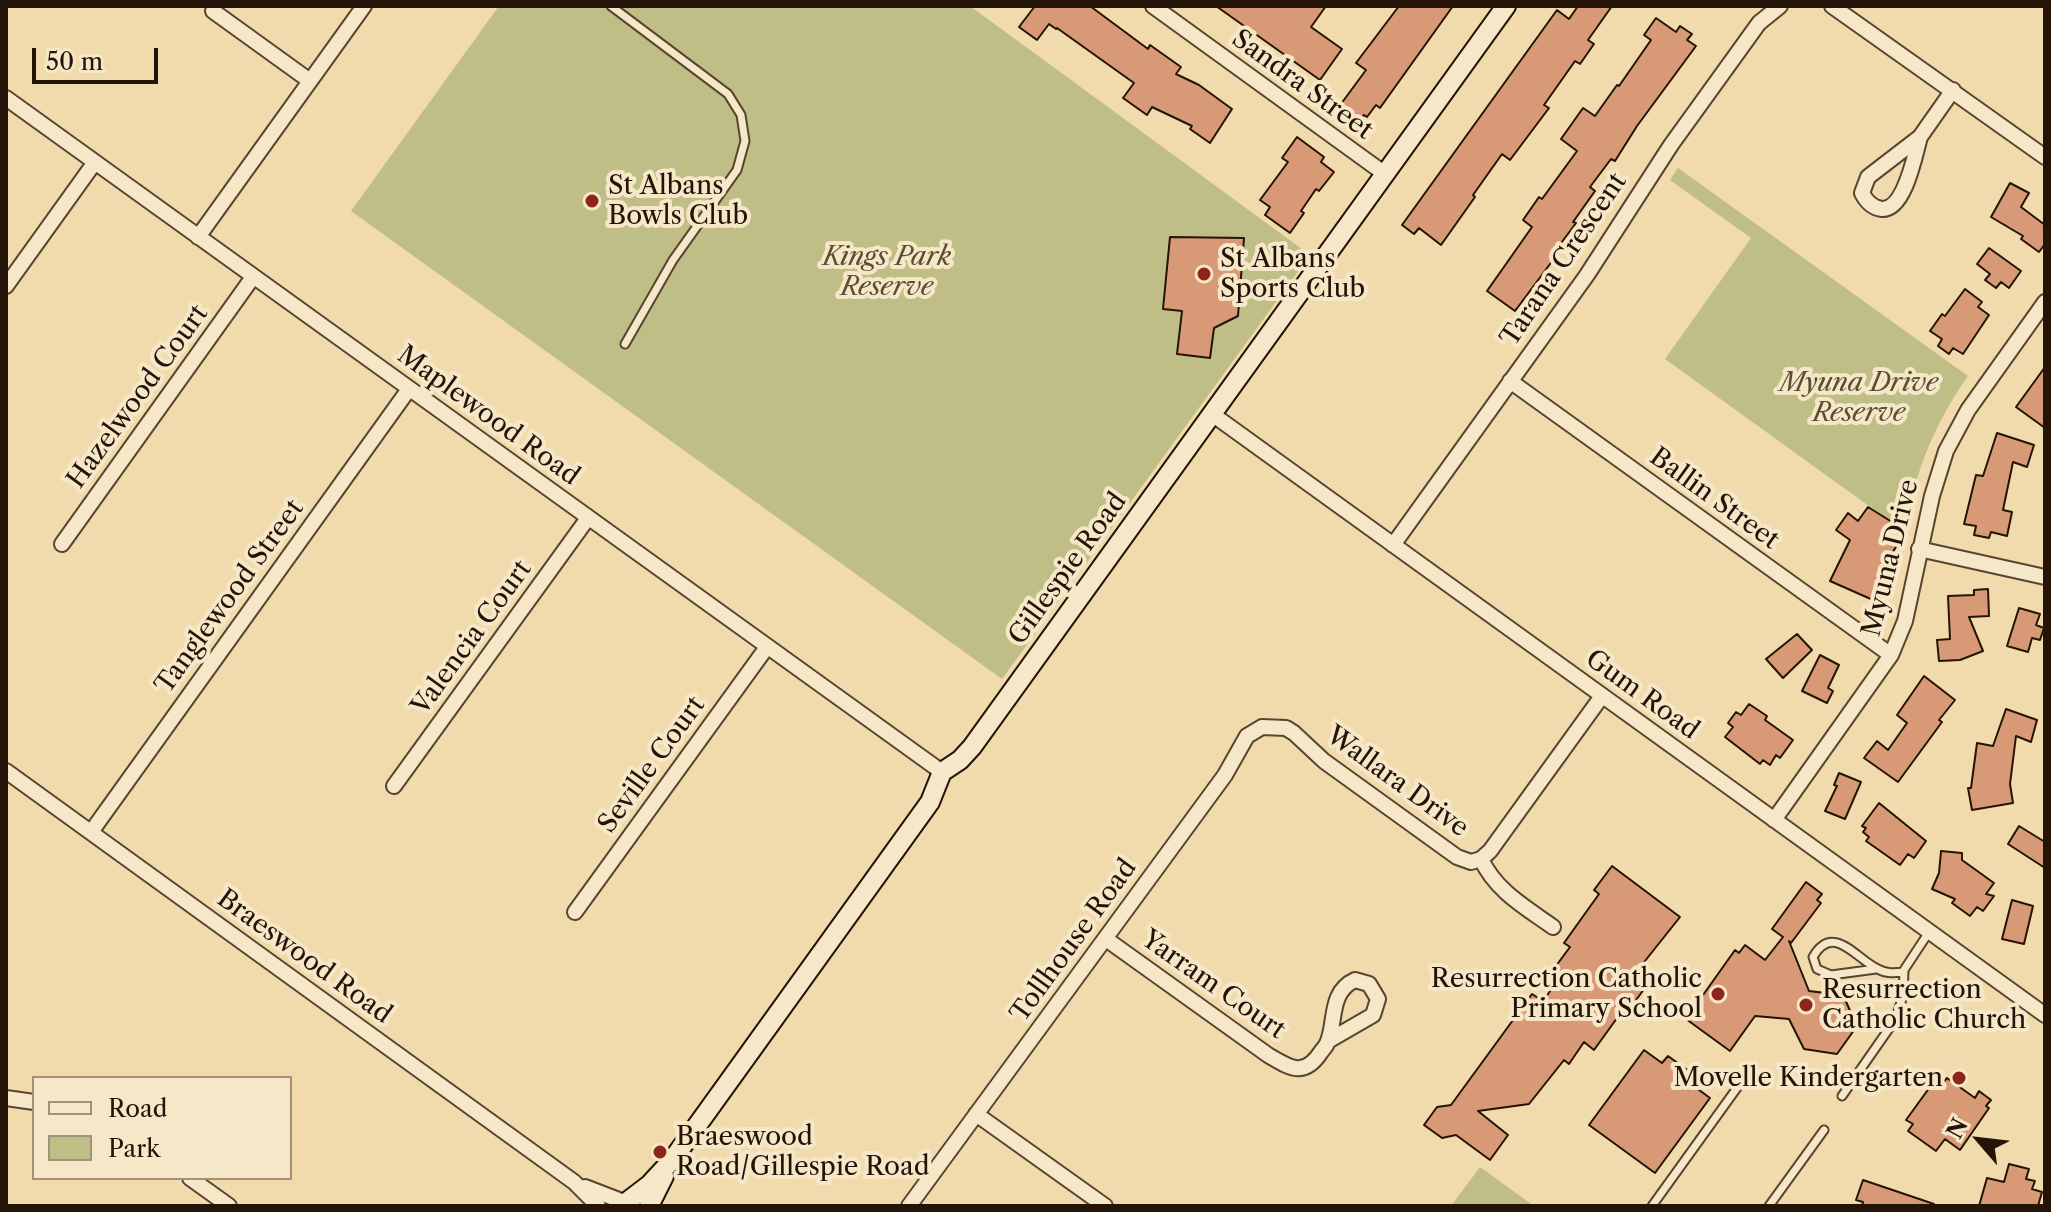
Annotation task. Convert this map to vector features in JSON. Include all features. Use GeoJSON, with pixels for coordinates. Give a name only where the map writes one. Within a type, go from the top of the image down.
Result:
{"type":"FeatureCollection","features":[{"type":"Feature","properties":{"kind":"street"},"geometry":{"type":"LineString","coordinates":[[198,237],[364,6]]}},
{"type":"Feature","properties":{"kind":"street","name":"Sandra Street"},"geometry":{"type":"LineString","coordinates":[[1153,6],[1385,174]]}},
{"type":"Feature","properties":{"kind":"street","name":"Gillespie Road"},"geometry":{"type":"LineString","coordinates":[[627,1204],[673,1159],[930,802],[942,772],[972,747],[1506,6]]}},
{"type":"Feature","properties":{"kind":"street","name":"Tarana Crescent"},"geometry":{"type":"LineString","coordinates":[[1393,545],[1587,275],[1671,145],[1759,23],[1780,6]]}},
{"type":"Feature","properties":{"kind":"street"},"geometry":{"type":"LineString","coordinates":[[1832,6],[2045,157]]}},
{"type":"Feature","properties":{"kind":"street"},"geometry":{"type":"LineString","coordinates":[[213,11],[310,81]]}},
{"type":"Feature","properties":{"kind":"street"},"geometry":{"type":"LineString","coordinates":[[1920,137],[1868,177],[1862,193],[1872,205],[1879,209],[1888,208],[1901,196],[1920,137],[1953,90]]}},
{"type":"Feature","properties":{"kind":"street","name":"Maplewood Road"},"geometry":{"type":"LineString","coordinates":[[6,98],[942,772]]}},
{"type":"Feature","properties":{"kind":"street"},"geometry":{"type":"LineString","coordinates":[[6,286],[95,162]]}},
{"type":"Feature","properties":{"kind":"street","name":"Hazelwood Court"},"geometry":{"type":"LineString","coordinates":[[62,544],[253,277]]}},
{"type":"Feature","properties":{"kind":"street","name":"Myuna Drive"},"geometry":{"type":"LineString","coordinates":[[1774,820],[1891,655],[1905,621],[1939,471],[1954,433],[2045,302]]}},
{"type":"Feature","properties":{"kind":"street","name":"Ballin Street"},"geometry":{"type":"LineString","coordinates":[[1510,381],[1891,655]]}},
{"type":"Feature","properties":{"kind":"street","name":"Tanglewood Street"},"geometry":{"type":"LineString","coordinates":[[91,832],[409,389]]}},
{"type":"Feature","properties":{"kind":"street","name":"Gum Road"},"geometry":{"type":"LineString","coordinates":[[1212,414],[2045,1015]]}},
{"type":"Feature","properties":{"kind":"street","name":"Valencia Court"},"geometry":{"type":"LineString","coordinates":[[394,786],[588,518]]}},
{"type":"Feature","properties":{"kind":"street"},"geometry":{"type":"LineString","coordinates":[[1919,549],[2045,577]]}},
{"type":"Feature","properties":{"kind":"street","name":"Seville Court"},"geometry":{"type":"LineString","coordinates":[[575,912],[767,647]]}},
{"type":"Feature","properties":{"kind":"street"},"geometry":{"type":"LineString","coordinates":[[1481,859],[1490,851],[1602,696]]}},
{"type":"Feature","properties":{"kind":"street","name":"Tollhouse Road"},"geometry":{"type":"LineString","coordinates":[[909,1206],[1225,775],[1247,736],[1262,727],[1286,728]]}},
{"type":"Feature","properties":{"kind":"street","name":"Wallara Drive"},"geometry":{"type":"LineString","coordinates":[[1286,728],[1324,761],[1457,857],[1471,862],[1481,859],[1489,876],[1502,891],[1553,927]]}},
{"type":"Feature","properties":{"kind":"street","name":"Braeswood Road"},"geometry":{"type":"LineString","coordinates":[[6,771],[574,1182],[598,1206]]}},
{"type":"Feature","properties":{"kind":"street","name":"Yarram Court"},"geometry":{"type":"LineString","coordinates":[[1106,939],[1285,1065],[1304,1069],[1318,1058],[1328,1041]]}},
{"type":"Feature","properties":{"kind":"street"},"geometry":{"type":"LineString","coordinates":[[6,1098],[32,1102]]}},
{"type":"Feature","properties":{"kind":"street"},"geometry":{"type":"LineString","coordinates":[[976,1114],[1105,1206]]}},
{"type":"Feature","properties":{"kind":"street","name":"Gillespie Road"},"geometry":{"type":"LineString","coordinates":[[649,1206],[673,1159]]}},
{"type":"Feature","properties":{"kind":"street"},"geometry":{"type":"LineString","coordinates":[[193,1180],[229,1206]]}},
{"type":"Feature","properties":{"kind":"street","name":"Braeswood Road"},"geometry":{"type":"LineString","coordinates":[[574,1182],[627,1204]]}},
{"type":"Feature","properties":{"kind":"lane"},"geometry":{"type":"LineString","coordinates":[[611,6],[728,94],[741,115],[745,141],[737,170],[673,260],[625,344]]}},
{"type":"Feature","properties":{"kind":"lane"},"geometry":{"type":"LineString","coordinates":[[1842,1096],[1895,1020],[1903,996],[1907,963],[1929,932]]}},
{"type":"Feature","properties":{"kind":"lane"},"geometry":{"type":"LineString","coordinates":[[1876,969],[1831,975],[1817,969],[1813,957],[1825,943],[1833,941],[1876,969],[1886,973],[1904,972]]}},
{"type":"Feature","properties":{"kind":"lane"},"geometry":{"type":"LineString","coordinates":[[1652,1206],[1747,1074]]}},
{"type":"Feature","properties":{"kind":"lane"},"geometry":{"type":"LineString","coordinates":[[1769,1206],[1824,1130]]}},
{"type":"Feature","properties":{"kind":"green space","name":"Kings Park Reserve"},"geometry":{"type":"Polygon","coordinates":[[[499,6],[970,6],[1310,255],[1002,679],[351,211],[499,6]]]}},
{"type":"Feature","properties":{"kind":"green space","name":"Myuna Drive Reserve"},"geometry":{"type":"Polygon","coordinates":[[[1678,168],[1968,376],[1945,412],[1927,450],[1905,532],[1665,359],[1751,238],[1670,180],[1678,168]]]}},
{"type":"Feature","properties":{"kind":"green space"},"geometry":{"type":"Polygon","coordinates":[[[1480,1167],[1534,1206],[1451,1206],[1480,1167]]]}},
{"type":"Feature","properties":{"kind":"building"},"geometry":{"type":"Polygon","coordinates":[[[1035,6],[1090,6],[1148,49],[1150,45],[1181,67],[1176,74],[1199,85],[1232,109],[1210,143],[1190,129],[1192,126],[1152,107],[1147,115],[1123,98],[1134,83],[1057,28],[1049,24],[1037,40],[1019,27],[1035,6]]]}},
{"type":"Feature","properties":{"kind":"building"},"geometry":{"type":"Polygon","coordinates":[[[1216,6],[1326,6],[1311,27],[1342,49],[1320,80],[1216,6]]]}},
{"type":"Feature","properties":{"kind":"building"},"geometry":{"type":"Polygon","coordinates":[[[1399,6],[1453,6],[1380,108],[1376,105],[1367,117],[1364,115],[1358,122],[1338,108],[1366,70],[1356,63],[1399,6]]]}},
{"type":"Feature","properties":{"kind":"building"},"geometry":{"type":"Polygon","coordinates":[[[1578,6],[1612,6],[1588,40],[1594,44],[1580,64],[1575,61],[1544,105],[1549,108],[1510,160],[1502,154],[1441,245],[1419,228],[1414,234],[1402,225],[1557,10],[1569,19],[1578,6]]]}},
{"type":"Feature","properties":{"kind":"building"},"geometry":{"type":"Polygon","coordinates":[[[1656,18],[1676,32],[1680,26],[1692,34],[1687,40],[1696,46],[1615,161],[1611,159],[1590,187],[1595,191],[1556,250],[1559,252],[1515,311],[1487,291],[1532,227],[1523,220],[1577,151],[1561,139],[1583,108],[1595,116],[1619,86],[1651,40],[1644,35],[1656,18]]]}},
{"type":"Feature","properties":{"kind":"building"},"geometry":{"type":"Polygon","coordinates":[[[1297,137],[1324,157],[1321,162],[1334,172],[1319,191],[1316,189],[1290,233],[1265,215],[1270,207],[1260,200],[1288,162],[1282,158],[1297,137]]]}},
{"type":"Feature","properties":{"kind":"building"},"geometry":{"type":"Polygon","coordinates":[[[2010,183],[2029,193],[2021,207],[2045,225],[2045,244],[2039,252],[2021,239],[2023,236],[1991,217],[2010,183]]]}},
{"type":"Feature","properties":{"kind":"building","name":"St Albans Sports Club"},"geometry":{"type":"Polygon","coordinates":[[[1170,237],[1244,238],[1238,316],[1214,328],[1210,358],[1177,354],[1182,311],[1163,309],[1170,237]]]}},
{"type":"Feature","properties":{"kind":"building"},"geometry":{"type":"Polygon","coordinates":[[[1989,248],[2021,271],[2009,288],[2001,282],[1996,288],[1985,280],[1990,274],[1977,264],[1989,248]]]}},
{"type":"Feature","properties":{"kind":"building"},"geometry":{"type":"Polygon","coordinates":[[[1965,289],[1982,302],[1978,307],[1989,315],[1963,354],[1953,348],[1949,354],[1938,346],[1942,339],[1930,331],[1965,289]]]}},
{"type":"Feature","properties":{"kind":"building"},"geometry":{"type":"Polygon","coordinates":[[[2045,367],[2045,428],[2016,407],[2045,367]]]}},
{"type":"Feature","properties":{"kind":"building"},"geometry":{"type":"Polygon","coordinates":[[[1997,433],[2034,445],[2027,467],[2013,462],[2003,510],[2012,512],[2007,536],[1991,532],[1989,538],[1974,535],[1976,526],[1964,524],[1976,475],[1983,476],[1997,433]]]}},
{"type":"Feature","properties":{"kind":"building"},"geometry":{"type":"Polygon","coordinates":[[[1868,507],[1892,522],[1881,536],[1897,545],[1876,581],[1881,584],[1873,600],[1830,581],[1850,540],[1836,530],[1848,513],[1858,521],[1868,507]]]}},
{"type":"Feature","properties":{"kind":"building"},"geometry":{"type":"Polygon","coordinates":[[[1988,589],[1989,616],[1969,617],[1983,651],[1960,660],[1939,661],[1937,640],[1950,639],[1948,596],[1974,595],[1974,590],[1988,589]]]}},
{"type":"Feature","properties":{"kind":"building"},"geometry":{"type":"Polygon","coordinates":[[[2019,608],[2040,614],[2036,625],[2044,628],[2040,640],[2032,638],[2028,652],[2007,646],[2019,608]]]}},
{"type":"Feature","properties":{"kind":"building"},"geometry":{"type":"Polygon","coordinates":[[[1797,634],[1812,650],[1783,678],[1766,659],[1797,634]]]}},
{"type":"Feature","properties":{"kind":"building"},"geometry":{"type":"Polygon","coordinates":[[[1820,655],[1839,665],[1828,688],[1833,691],[1827,703],[1802,691],[1820,655]]]}},
{"type":"Feature","properties":{"kind":"building"},"geometry":{"type":"Polygon","coordinates":[[[1924,676],[1955,700],[1898,782],[1864,758],[1877,741],[1888,750],[1907,723],[1897,715],[1924,676]]]}},
{"type":"Feature","properties":{"kind":"building"},"geometry":{"type":"Polygon","coordinates":[[[1749,704],[1793,740],[1780,758],[1776,755],[1770,765],[1763,760],[1760,764],[1725,737],[1733,727],[1728,723],[1736,712],[1741,715],[1749,704]]]}},
{"type":"Feature","properties":{"kind":"building"},"geometry":{"type":"Polygon","coordinates":[[[2006,709],[2037,720],[2031,742],[2016,736],[2010,784],[2013,803],[1972,810],[1968,788],[1971,788],[1977,743],[1993,746],[2006,709]]]}},
{"type":"Feature","properties":{"kind":"building"},"geometry":{"type":"Polygon","coordinates":[[[1839,773],[1861,782],[1845,819],[1825,811],[1837,786],[1834,785],[1839,773]]]}},
{"type":"Feature","properties":{"kind":"building"},"geometry":{"type":"Polygon","coordinates":[[[1879,803],[1926,841],[1914,858],[1908,854],[1900,865],[1866,841],[1869,837],[1862,826],[1879,803]]]}},
{"type":"Feature","properties":{"kind":"building"},"geometry":{"type":"Polygon","coordinates":[[[2019,826],[2045,842],[2045,868],[2008,844],[2019,826]]]}},
{"type":"Feature","properties":{"kind":"building"},"geometry":{"type":"Polygon","coordinates":[[[1941,851],[1962,853],[1962,860],[1994,883],[1986,894],[1994,896],[1983,911],[1977,907],[1970,916],[1952,903],[1955,899],[1932,889],[1939,873],[1941,851]]]}},
{"type":"Feature","properties":{"kind":"building"},"geometry":{"type":"Polygon","coordinates":[[[1612,866],[1680,917],[1637,971],[1645,977],[1639,985],[1644,989],[1629,1010],[1625,1007],[1594,1050],[1584,1042],[1569,1064],[1564,1060],[1529,1104],[1478,1111],[1508,1135],[1490,1160],[1456,1135],[1442,1138],[1424,1125],[1437,1107],[1451,1105],[1532,994],[1543,1001],[1558,980],[1550,974],[1570,947],[1564,943],[1599,894],[1594,890],[1612,866]]]}},
{"type":"Feature","properties":{"kind":"building"},"geometry":{"type":"Polygon","coordinates":[[[1806,882],[1822,894],[1817,900],[1821,903],[1791,943],[1789,941],[1809,991],[1843,995],[1857,1026],[1837,1054],[1804,1049],[1789,1019],[1755,1016],[1730,1051],[1686,1019],[1735,950],[1739,953],[1745,945],[1765,960],[1783,937],[1772,929],[1806,882]]]}},
{"type":"Feature","properties":{"kind":"building"},"geometry":{"type":"Polygon","coordinates":[[[2012,900],[2033,906],[2024,944],[2002,939],[2012,900]]]}},
{"type":"Feature","properties":{"kind":"building"},"geometry":{"type":"Polygon","coordinates":[[[1644,1050],[1662,1063],[1668,1056],[1697,1077],[1691,1084],[1710,1098],[1655,1173],[1589,1125],[1644,1050]]]}},
{"type":"Feature","properties":{"kind":"building"},"geometry":{"type":"Polygon","coordinates":[[[1947,1078],[1975,1098],[1979,1091],[1991,1100],[1986,1106],[1989,1108],[1960,1150],[1945,1139],[1936,1151],[1908,1131],[1913,1124],[1906,1120],[1935,1080],[1941,1085],[1947,1078]]]}},
{"type":"Feature","properties":{"kind":"building"},"geometry":{"type":"Polygon","coordinates":[[[2009,1164],[2029,1169],[2026,1179],[2035,1181],[2032,1189],[2042,1192],[2038,1206],[1979,1206],[1987,1178],[2004,1182],[2009,1164]]]}},
{"type":"Feature","properties":{"kind":"building"},"geometry":{"type":"Polygon","coordinates":[[[1863,1180],[1934,1204],[1862,1206],[1863,1202],[1856,1200],[1863,1180]]]}},
{"type":"Feature","properties":{"kind":"place","name":"St Albans Bowls Club"},"geometry":{"type":"Point","coordinates":[592,201]}},
{"type":"Feature","properties":{"kind":"place","name":"St Albans Sports Club"},"geometry":{"type":"Point","coordinates":[1204,274]}},
{"type":"Feature","properties":{"kind":"place","name":"Resurrection Catholic Primary School"},"geometry":{"type":"Point","coordinates":[1718,994]}},
{"type":"Feature","properties":{"kind":"place","name":"Resurrection Catholic Church"},"geometry":{"type":"Point","coordinates":[1806,1005]}},
{"type":"Feature","properties":{"kind":"place","name":"Movelle Kindergarten"},"geometry":{"type":"Point","coordinates":[1959,1078]}},
{"type":"Feature","properties":{"kind":"place","name":"Braeswood Road/Gillespie Road"},"geometry":{"type":"Point","coordinates":[660,1152]}}]}
